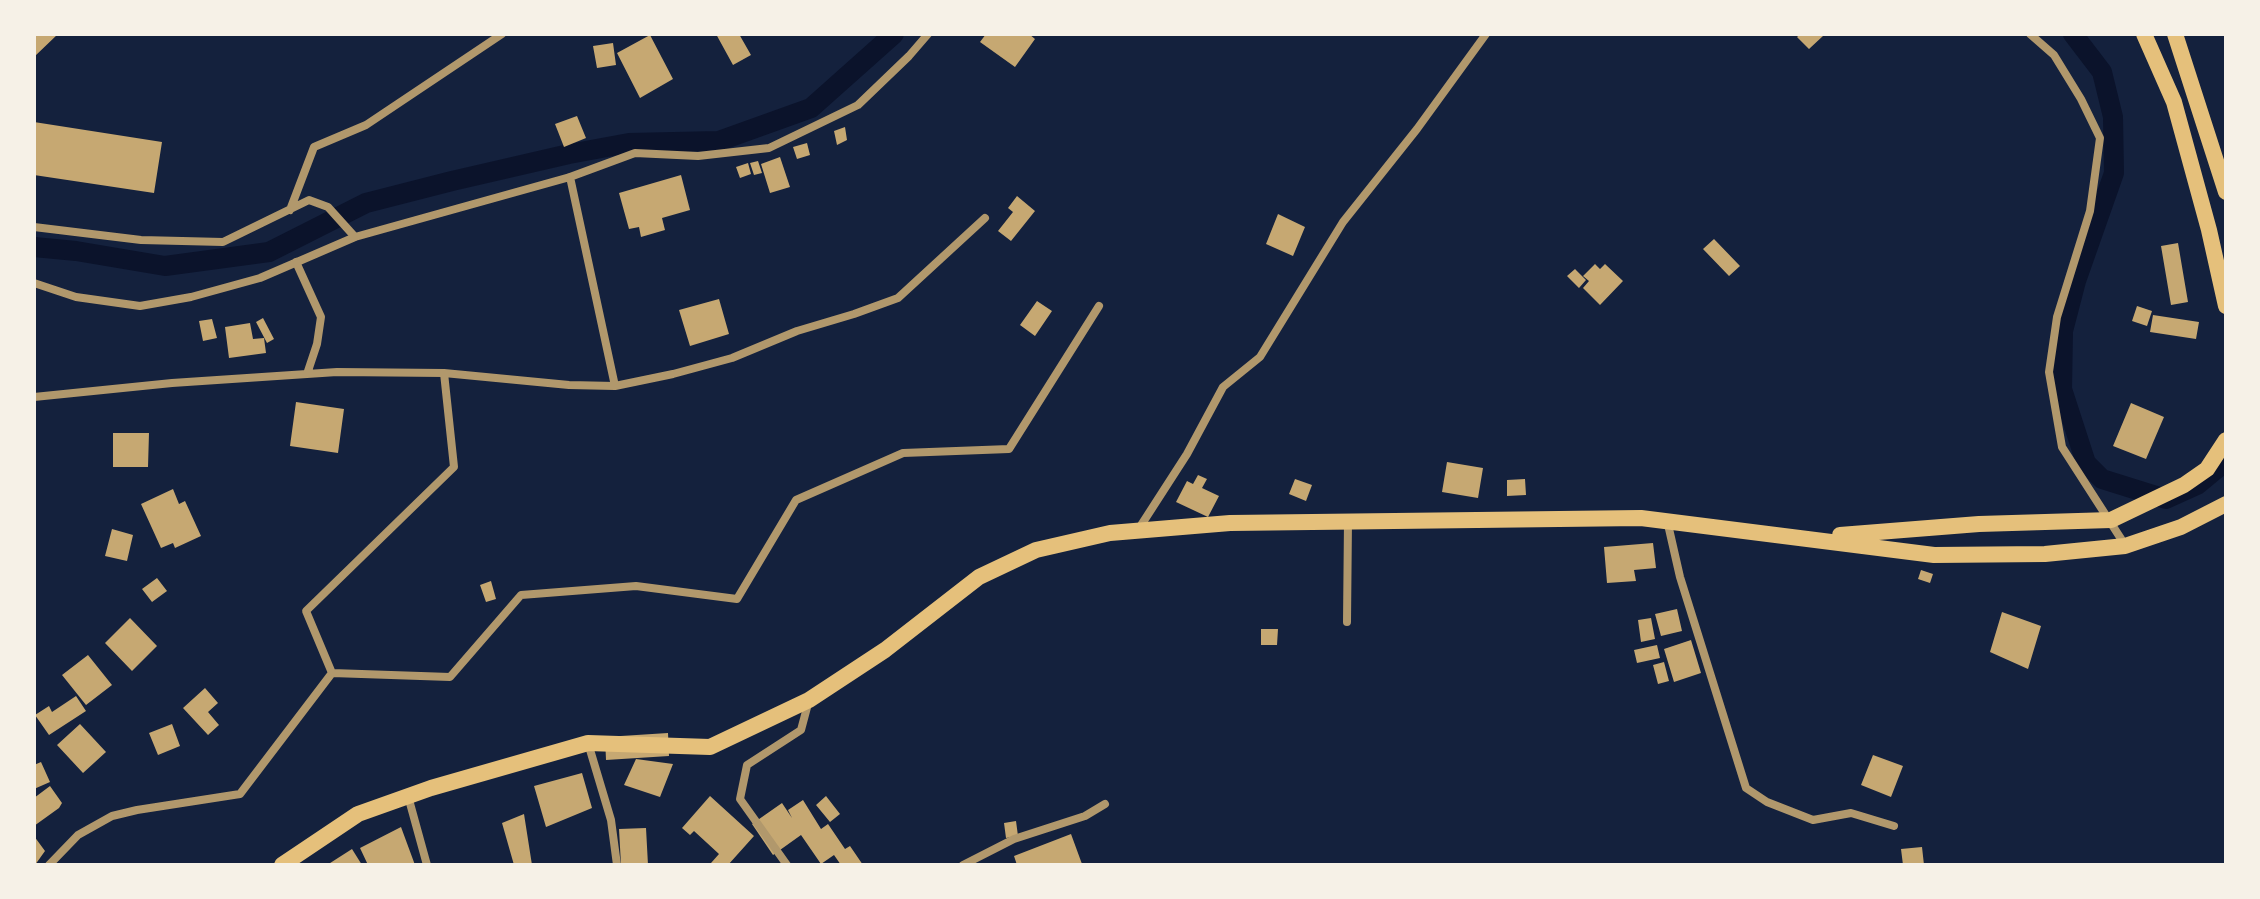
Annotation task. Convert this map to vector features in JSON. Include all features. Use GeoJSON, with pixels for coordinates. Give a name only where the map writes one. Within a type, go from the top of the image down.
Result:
{"type":"FeatureCollection","features":[{"type":"Feature","properties":{"kind":"main road"},"geometry":{"type":"LineString","coordinates":[[2144,34],[2174,102],[2226,306]]}},
{"type":"Feature","properties":{"kind":"main road"},"geometry":{"type":"LineString","coordinates":[[2175,34],[2226,192]]}},
{"type":"Feature","properties":{"kind":"main road"},"geometry":{"type":"LineString","coordinates":[[1807,537],[1979,524],[2111,520],[2184,485],[2207,469],[2226,440]]}},
{"type":"Feature","properties":{"kind":"main road"},"geometry":{"type":"LineString","coordinates":[[282,865],[358,814],[408,796],[588,743],[710,747],[809,700],[885,650],[979,577],[1036,550],[1110,533],[1230,523],[1667,519],[1934,555],[2045,554],[2125,546],[2181,527],[2226,504]]}},
{"type":"Feature","properties":{"kind":"street"},"geometry":{"type":"LineString","coordinates":[[290,210],[314,147],[366,125],[502,34]]}},
{"type":"Feature","properties":{"kind":"street"},"geometry":{"type":"LineString","coordinates":[[34,283],[76,297],[140,306],[191,297],[260,278],[355,237],[570,177],[635,153],[698,156],[769,148],[858,105],[928,34]]}},
{"type":"Feature","properties":{"kind":"street"},"geometry":{"type":"LineString","coordinates":[[1137,531],[1187,454],[1223,387],[1260,357],[1343,222],[1417,129],[1486,34]]}},
{"type":"Feature","properties":{"kind":"street"},"geometry":{"type":"LineString","coordinates":[[2030,34],[2054,55],[2100,138],[2090,211],[2057,317],[2049,372],[2062,447],[2125,546]]}},
{"type":"Feature","properties":{"kind":"street"},"geometry":{"type":"LineString","coordinates":[[570,177],[615,386]]}},
{"type":"Feature","properties":{"kind":"street"},"geometry":{"type":"LineString","coordinates":[[34,227],[141,240],[223,242],[309,200],[328,207],[355,237]]}},
{"type":"Feature","properties":{"kind":"street"},"geometry":{"type":"LineString","coordinates":[[34,397],[307,374],[444,373],[569,385],[615,386],[732,358],[797,331],[898,298],[985,218]]}},
{"type":"Feature","properties":{"kind":"street"},"geometry":{"type":"LineString","coordinates":[[296,262],[321,317],[317,344],[307,374]]}},
{"type":"Feature","properties":{"kind":"street"},"geometry":{"type":"LineString","coordinates":[[332,673],[450,677],[521,595],[636,586],[737,599],[796,500],[903,453],[1009,449],[1099,306]]}},
{"type":"Feature","properties":{"kind":"street"},"geometry":{"type":"LineString","coordinates":[[332,673],[306,611],[454,467],[444,373]]}},
{"type":"Feature","properties":{"kind":"street"},"geometry":{"type":"LineString","coordinates":[[1667,519],[1680,577],[1746,788],[1767,802],[1813,820],[1851,813],[1894,826]]}},
{"type":"Feature","properties":{"kind":"street"},"geometry":{"type":"LineString","coordinates":[[1347,622],[1348,521]]}},
{"type":"Feature","properties":{"kind":"street"},"geometry":{"type":"LineString","coordinates":[[49,865],[78,835],[112,816],[240,794],[332,673]]}},
{"type":"Feature","properties":{"kind":"street"},"geometry":{"type":"LineString","coordinates":[[787,865],[740,799],[747,765],[801,730],[809,700]]}},
{"type":"Feature","properties":{"kind":"street"},"geometry":{"type":"LineString","coordinates":[[588,743],[611,820],[617,865]]}},
{"type":"Feature","properties":{"kind":"street"},"geometry":{"type":"LineString","coordinates":[[408,796],[427,865]]}},
{"type":"Feature","properties":{"kind":"street"},"geometry":{"type":"LineString","coordinates":[[963,865],[1014,839],[1085,816],[1105,804]]}},
{"type":"Feature","properties":{"kind":"building"},"geometry":{"type":"Polygon","coordinates":[[[34,34],[58,34],[34,57],[34,34]]]}},
{"type":"Feature","properties":{"kind":"building"},"geometry":{"type":"Polygon","coordinates":[[[716,34],[739,34],[751,55],[733,65],[716,34]]]}},
{"type":"Feature","properties":{"kind":"building"},"geometry":{"type":"Polygon","coordinates":[[[986,34],[1029,34],[1035,39],[1015,67],[980,42],[986,34]]]}},
{"type":"Feature","properties":{"kind":"building"},"geometry":{"type":"Polygon","coordinates":[[[1800,34],[1823,36],[1809,49],[1797,37],[1800,34]]]}},
{"type":"Feature","properties":{"kind":"building"},"geometry":{"type":"Polygon","coordinates":[[[650,35],[673,79],[640,98],[617,53],[650,35]]]}},
{"type":"Feature","properties":{"kind":"building"},"geometry":{"type":"Polygon","coordinates":[[[613,43],[616,65],[597,68],[593,46],[613,43]]]}},
{"type":"Feature","properties":{"kind":"building"},"geometry":{"type":"Polygon","coordinates":[[[577,116],[586,138],[564,147],[555,124],[577,116]]]}},
{"type":"Feature","properties":{"kind":"building"},"geometry":{"type":"Polygon","coordinates":[[[34,122],[162,142],[154,193],[34,175],[34,122]]]}},
{"type":"Feature","properties":{"kind":"building"},"geometry":{"type":"Polygon","coordinates":[[[845,127],[847,140],[837,145],[834,131],[845,127]]]}},
{"type":"Feature","properties":{"kind":"building"},"geometry":{"type":"Polygon","coordinates":[[[807,143],[810,155],[797,159],[793,147],[807,143]]]}},
{"type":"Feature","properties":{"kind":"building"},"geometry":{"type":"Polygon","coordinates":[[[780,157],[790,187],[770,193],[761,164],[780,157]]]}},
{"type":"Feature","properties":{"kind":"building"},"geometry":{"type":"Polygon","coordinates":[[[758,161],[762,173],[754,175],[750,163],[758,161]]]}},
{"type":"Feature","properties":{"kind":"building"},"geometry":{"type":"Polygon","coordinates":[[[748,163],[751,174],[740,178],[736,167],[748,163]]]}},
{"type":"Feature","properties":{"kind":"building"},"geometry":{"type":"Polygon","coordinates":[[[681,175],[690,210],[662,218],[665,230],[641,237],[639,227],[629,229],[619,193],[681,175]]]}},
{"type":"Feature","properties":{"kind":"building"},"geometry":{"type":"Polygon","coordinates":[[[1017,196],[1035,211],[1011,241],[998,231],[1013,212],[1008,208],[1017,196]]]}},
{"type":"Feature","properties":{"kind":"building"},"geometry":{"type":"Polygon","coordinates":[[[1278,214],[1305,227],[1293,256],[1266,244],[1278,214]]]}},
{"type":"Feature","properties":{"kind":"building"},"geometry":{"type":"Polygon","coordinates":[[[1714,239],[1740,266],[1729,276],[1703,249],[1714,239]]]}},
{"type":"Feature","properties":{"kind":"building"},"geometry":{"type":"Polygon","coordinates":[[[2178,243],[2188,302],[2171,305],[2161,246],[2178,243]]]}},
{"type":"Feature","properties":{"kind":"building"},"geometry":{"type":"Polygon","coordinates":[[[1595,264],[1600,269],[1605,264],[1623,281],[1600,305],[1583,288],[1589,281],[1583,276],[1595,264]]]}},
{"type":"Feature","properties":{"kind":"building"},"geometry":{"type":"Polygon","coordinates":[[[1575,269],[1586,280],[1579,288],[1567,276],[1575,269]]]}},
{"type":"Feature","properties":{"kind":"building"},"geometry":{"type":"Polygon","coordinates":[[[719,299],[729,334],[690,346],[679,310],[719,299]]]}},
{"type":"Feature","properties":{"kind":"building"},"geometry":{"type":"Polygon","coordinates":[[[1037,301],[1052,311],[1035,336],[1020,325],[1037,301]]]}},
{"type":"Feature","properties":{"kind":"building"},"geometry":{"type":"Polygon","coordinates":[[[2137,306],[2152,311],[2147,326],[2132,321],[2137,306]]]}},
{"type":"Feature","properties":{"kind":"building"},"geometry":{"type":"Polygon","coordinates":[[[2153,315],[2199,322],[2196,339],[2150,332],[2153,315]]]}},
{"type":"Feature","properties":{"kind":"building"},"geometry":{"type":"Polygon","coordinates":[[[263,318],[274,339],[267,343],[256,322],[263,318]]]}},
{"type":"Feature","properties":{"kind":"building"},"geometry":{"type":"Polygon","coordinates":[[[212,319],[217,338],[203,341],[199,321],[212,319]]]}},
{"type":"Feature","properties":{"kind":"building"},"geometry":{"type":"Polygon","coordinates":[[[250,323],[253,339],[264,338],[266,353],[229,358],[225,327],[250,323]]]}},
{"type":"Feature","properties":{"kind":"building"},"geometry":{"type":"Polygon","coordinates":[[[296,402],[344,409],[338,453],[290,446],[296,402]]]}},
{"type":"Feature","properties":{"kind":"building"},"geometry":{"type":"Polygon","coordinates":[[[2131,403],[2164,417],[2146,459],[2113,446],[2131,403]]]}},
{"type":"Feature","properties":{"kind":"building"},"geometry":{"type":"Polygon","coordinates":[[[113,433],[149,433],[148,467],[113,467],[113,433]]]}},
{"type":"Feature","properties":{"kind":"building"},"geometry":{"type":"Polygon","coordinates":[[[1447,462],[1483,468],[1478,498],[1442,492],[1447,462]]]}},
{"type":"Feature","properties":{"kind":"building"},"geometry":{"type":"Polygon","coordinates":[[[1198,475],[1207,479],[1202,488],[1219,496],[1208,517],[1176,502],[1187,481],[1193,484],[1198,475]]]}},
{"type":"Feature","properties":{"kind":"building"},"geometry":{"type":"Polygon","coordinates":[[[1295,479],[1312,485],[1306,501],[1289,494],[1295,479]]]}},
{"type":"Feature","properties":{"kind":"building"},"geometry":{"type":"Polygon","coordinates":[[[1525,479],[1526,495],[1507,496],[1507,480],[1525,479]]]}},
{"type":"Feature","properties":{"kind":"building"},"geometry":{"type":"Polygon","coordinates":[[[173,489],[179,504],[185,501],[201,536],[175,548],[173,543],[161,548],[141,504],[173,489]]]}},
{"type":"Feature","properties":{"kind":"building"},"geometry":{"type":"Polygon","coordinates":[[[112,529],[133,535],[127,561],[105,556],[112,529]]]}},
{"type":"Feature","properties":{"kind":"building"},"geometry":{"type":"Polygon","coordinates":[[[1653,543],[1656,568],[1634,570],[1636,581],[1607,583],[1604,547],[1653,543]]]}},
{"type":"Feature","properties":{"kind":"building"},"geometry":{"type":"Polygon","coordinates":[[[1921,570],[1933,574],[1930,583],[1918,579],[1921,570]]]}},
{"type":"Feature","properties":{"kind":"building"},"geometry":{"type":"Polygon","coordinates":[[[157,578],[167,591],[152,602],[142,589],[157,578]]]}},
{"type":"Feature","properties":{"kind":"building"},"geometry":{"type":"Polygon","coordinates":[[[491,581],[496,599],[486,602],[480,585],[491,581]]]}},
{"type":"Feature","properties":{"kind":"building"},"geometry":{"type":"Polygon","coordinates":[[[1677,609],[1682,631],[1661,636],[1655,614],[1677,609]]]}},
{"type":"Feature","properties":{"kind":"building"},"geometry":{"type":"Polygon","coordinates":[[[2002,612],[2041,626],[2028,669],[1990,652],[2002,612]]]}},
{"type":"Feature","properties":{"kind":"building"},"geometry":{"type":"Polygon","coordinates":[[[130,618],[157,646],[132,671],[105,643],[130,618]]]}},
{"type":"Feature","properties":{"kind":"building"},"geometry":{"type":"Polygon","coordinates":[[[1651,618],[1655,639],[1641,642],[1638,620],[1651,618]]]}},
{"type":"Feature","properties":{"kind":"building"},"geometry":{"type":"Polygon","coordinates":[[[1261,629],[1278,629],[1277,645],[1261,645],[1261,629]]]}},
{"type":"Feature","properties":{"kind":"building"},"geometry":{"type":"Polygon","coordinates":[[[1691,640],[1701,673],[1674,682],[1664,649],[1691,640]]]}},
{"type":"Feature","properties":{"kind":"building"},"geometry":{"type":"Polygon","coordinates":[[[1657,645],[1660,658],[1637,663],[1634,650],[1657,645]]]}},
{"type":"Feature","properties":{"kind":"building"},"geometry":{"type":"Polygon","coordinates":[[[88,655],[112,685],[86,705],[62,675],[88,655]]]}},
{"type":"Feature","properties":{"kind":"building"},"geometry":{"type":"Polygon","coordinates":[[[1664,662],[1669,681],[1658,684],[1653,665],[1664,662]]]}},
{"type":"Feature","properties":{"kind":"building"},"geometry":{"type":"Polygon","coordinates":[[[205,688],[218,703],[208,712],[219,725],[208,735],[183,708],[205,688]]]}},
{"type":"Feature","properties":{"kind":"building"},"geometry":{"type":"Polygon","coordinates":[[[76,696],[86,711],[49,735],[35,715],[49,706],[52,712],[76,696]]]}},
{"type":"Feature","properties":{"kind":"building"},"geometry":{"type":"Polygon","coordinates":[[[80,724],[106,752],[83,773],[57,745],[80,724]]]}},
{"type":"Feature","properties":{"kind":"building"},"geometry":{"type":"Polygon","coordinates":[[[172,724],[180,746],[158,755],[149,733],[172,724]]]}},
{"type":"Feature","properties":{"kind":"building"},"geometry":{"type":"Polygon","coordinates":[[[668,733],[669,756],[606,760],[605,737],[668,733]]]}},
{"type":"Feature","properties":{"kind":"building"},"geometry":{"type":"Polygon","coordinates":[[[1873,755],[1903,766],[1891,797],[1861,785],[1873,755]]]}},
{"type":"Feature","properties":{"kind":"building"},"geometry":{"type":"Polygon","coordinates":[[[636,759],[673,764],[660,797],[624,785],[636,759]]]}},
{"type":"Feature","properties":{"kind":"building"},"geometry":{"type":"Polygon","coordinates":[[[41,762],[50,782],[34,789],[34,765],[41,762]]]}},
{"type":"Feature","properties":{"kind":"building"},"geometry":{"type":"Polygon","coordinates":[[[582,773],[592,808],[546,827],[534,786],[582,773]]]}},
{"type":"Feature","properties":{"kind":"building"},"geometry":{"type":"Polygon","coordinates":[[[50,786],[62,803],[34,826],[34,798],[50,786]]]}},
{"type":"Feature","properties":{"kind":"building"},"geometry":{"type":"Polygon","coordinates":[[[710,796],[754,836],[728,865],[711,863],[719,854],[694,831],[690,835],[682,828],[710,796]]]}},
{"type":"Feature","properties":{"kind":"building"},"geometry":{"type":"Polygon","coordinates":[[[826,796],[840,814],[830,822],[816,805],[826,796]]]}},
{"type":"Feature","properties":{"kind":"building"},"geometry":{"type":"Polygon","coordinates":[[[803,800],[821,829],[828,824],[845,849],[850,846],[863,865],[841,865],[834,855],[821,864],[801,835],[773,855],[752,824],[782,803],[792,818],[788,810],[803,800]]]}},
{"type":"Feature","properties":{"kind":"building"},"geometry":{"type":"Polygon","coordinates":[[[524,814],[532,865],[514,865],[502,823],[524,814]]]}},
{"type":"Feature","properties":{"kind":"building"},"geometry":{"type":"Polygon","coordinates":[[[1016,821],[1018,836],[1006,838],[1004,823],[1016,821]]]}},
{"type":"Feature","properties":{"kind":"building"},"geometry":{"type":"Polygon","coordinates":[[[401,827],[415,865],[368,865],[360,848],[401,827]]]}},
{"type":"Feature","properties":{"kind":"building"},"geometry":{"type":"Polygon","coordinates":[[[646,828],[648,865],[621,865],[619,829],[646,828]]]}},
{"type":"Feature","properties":{"kind":"building"},"geometry":{"type":"Polygon","coordinates":[[[1071,834],[1082,864],[1017,865],[1014,856],[1071,834]]]}},
{"type":"Feature","properties":{"kind":"building"},"geometry":{"type":"Polygon","coordinates":[[[34,836],[45,851],[35,865],[34,865],[34,836]]]}},
{"type":"Feature","properties":{"kind":"building"},"geometry":{"type":"Polygon","coordinates":[[[1922,847],[1924,865],[1903,865],[1901,849],[1922,847]]]}},
{"type":"Feature","properties":{"kind":"building"},"geometry":{"type":"Polygon","coordinates":[[[352,849],[362,865],[327,865],[352,849]]]}},
{"type":"Feature","properties":{"kind":"waterway"},"geometry":{"type":"LineString","coordinates":[[34,247],[165,266],[269,252],[366,203],[452,181],[629,143],[719,141],[811,108],[894,34]]}},
{"type":"Feature","properties":{"kind":"waterway"},"geometry":{"type":"LineString","coordinates":[[2073,34],[2102,72],[2113,117],[2114,173],[2076,281],[2063,331],[2062,389],[2086,463],[2102,479],[2166,499],[2197,485],[2226,461]]}}]}
